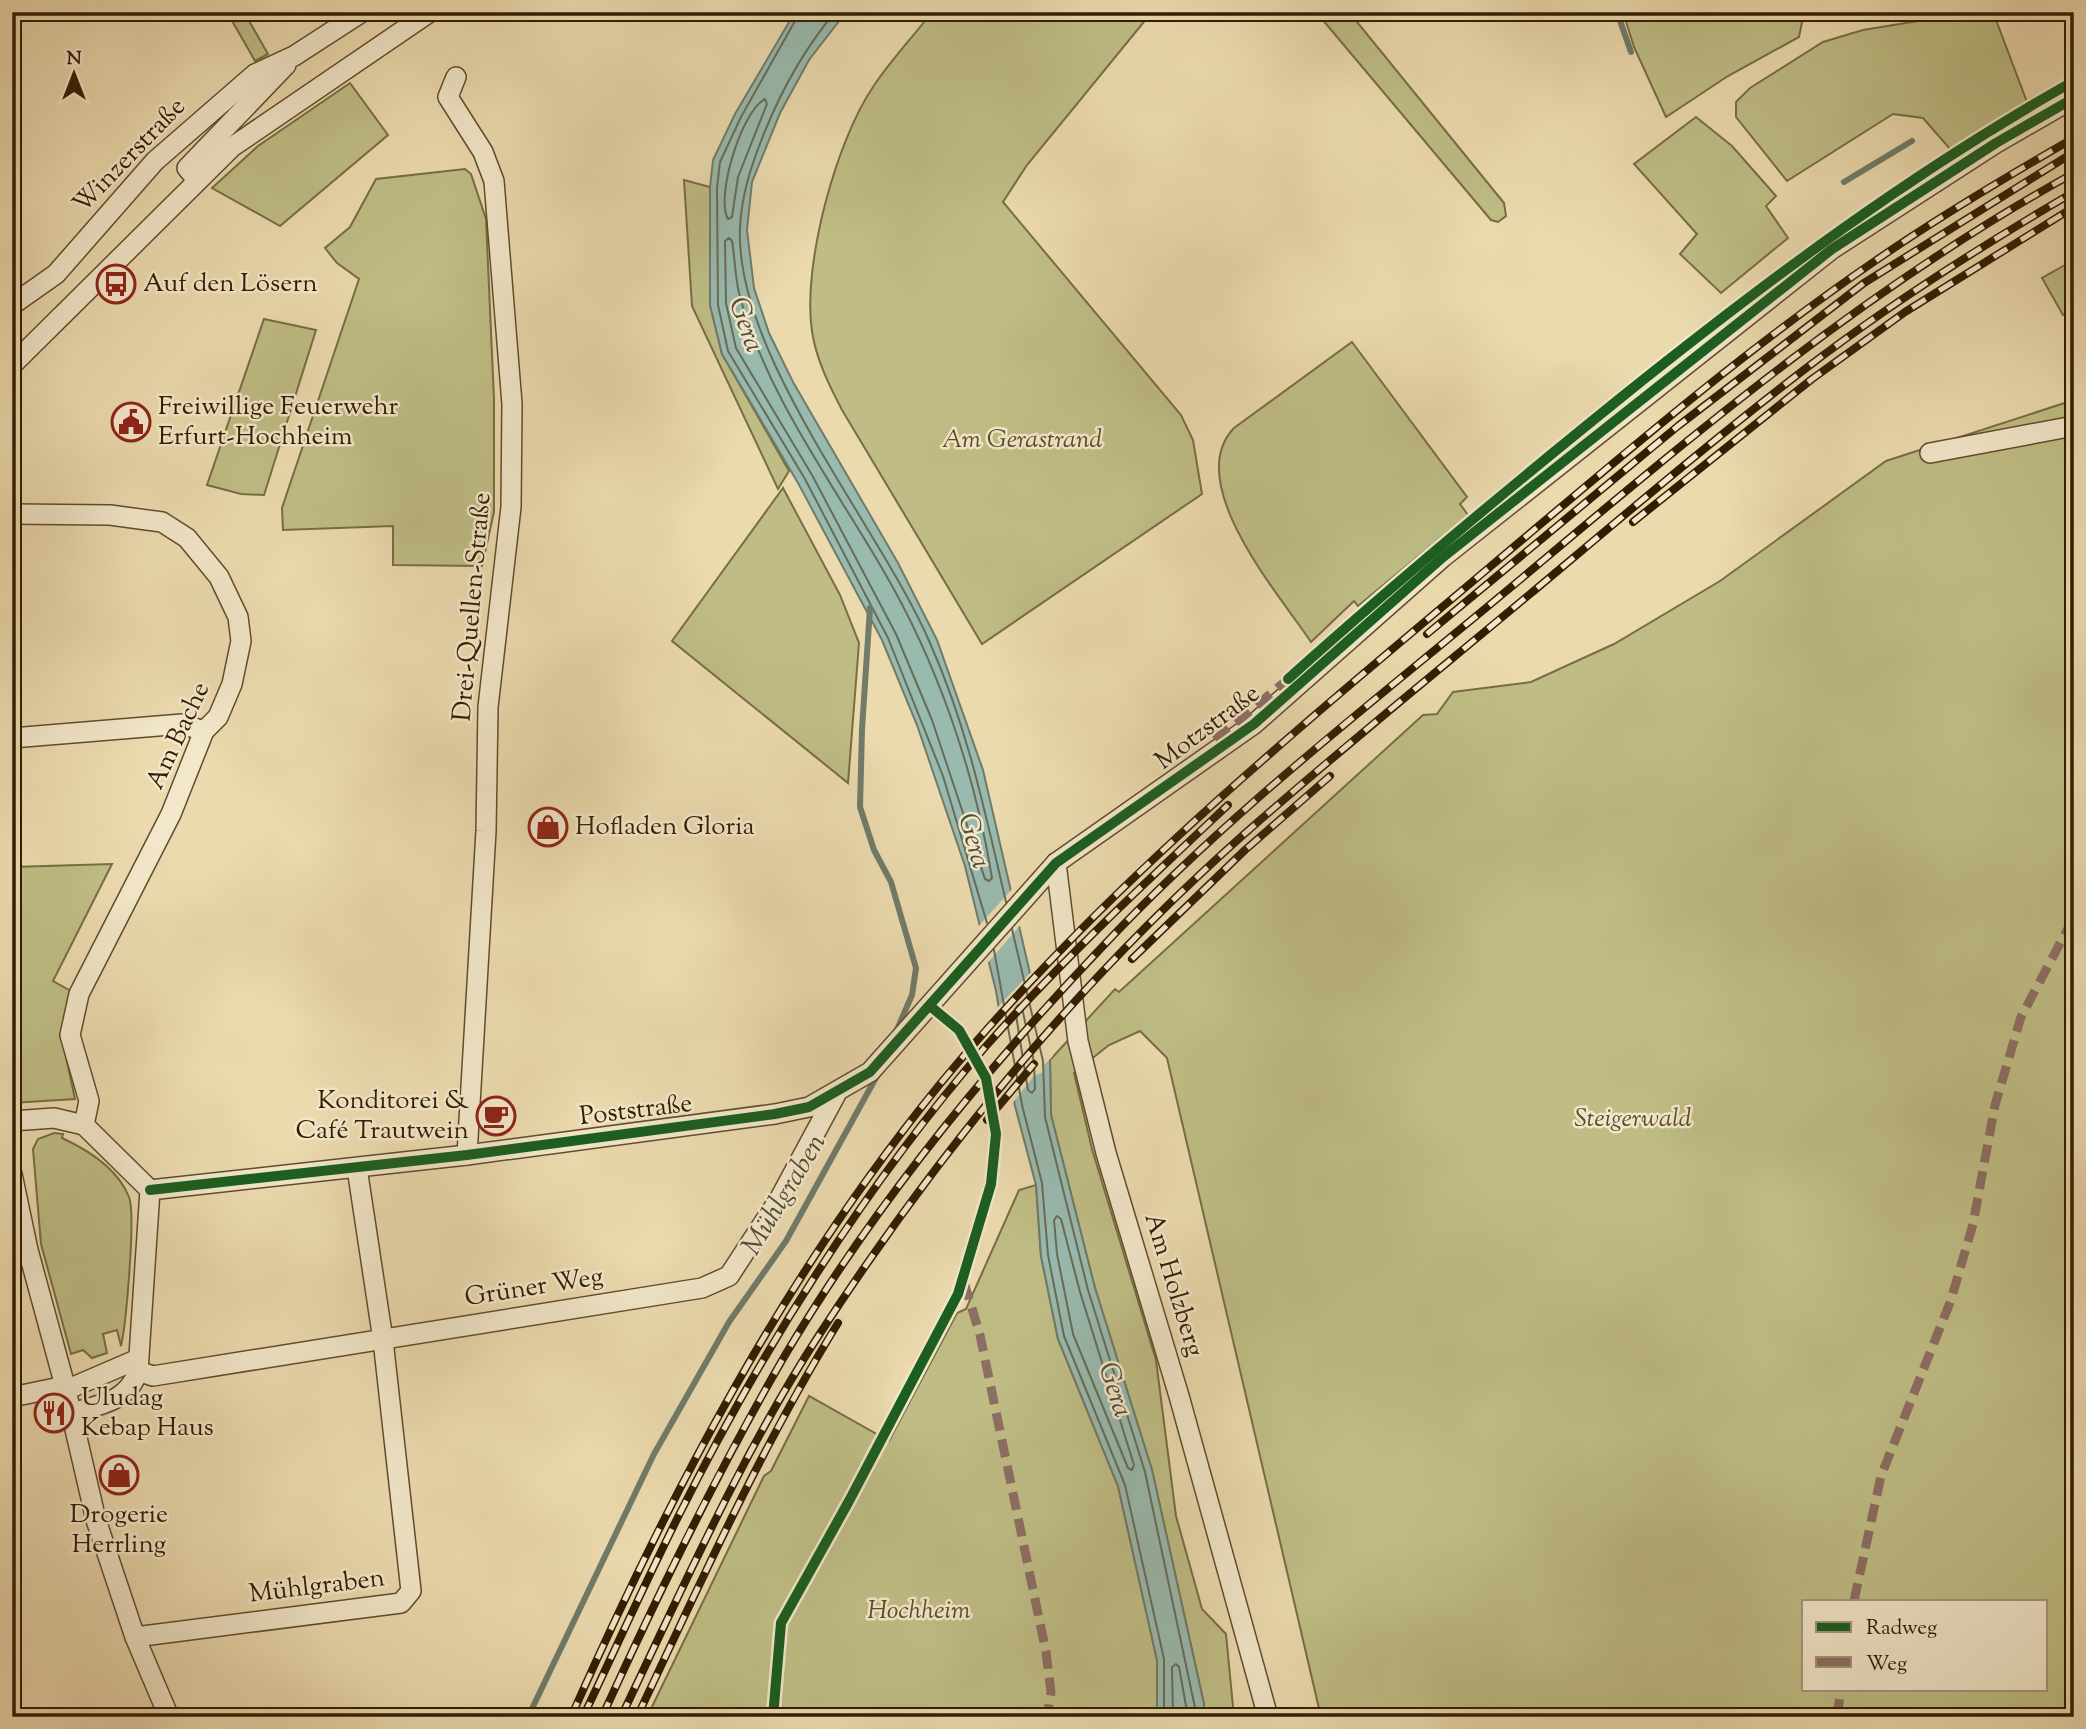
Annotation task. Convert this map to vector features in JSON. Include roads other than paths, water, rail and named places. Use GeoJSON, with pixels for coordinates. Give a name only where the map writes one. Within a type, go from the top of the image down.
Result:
{"type":"FeatureCollection","features":[{"type":"Feature","properties":{"kind":"street","name":"Winzerstraße"},"geometry":{"type":"LineString","coordinates":[[12,304],[56,274],[155,161],[255,74],[294,56],[362,12]]}},
{"type":"Feature","properties":{"kind":"street"},"geometry":{"type":"LineString","coordinates":[[12,365],[169,214],[197,180],[233,147],[430,12]]}},
{"type":"Feature","properties":{"kind":"street","name":"Winzerstraße"},"geometry":{"type":"LineString","coordinates":[[197,180],[187,168],[294,56]]}},
{"type":"Feature","properties":{"kind":"street","name":"Drei-Quellen-Straße"},"geometry":{"type":"LineString","coordinates":[[456,77],[448,97],[483,152],[494,181],[512,404],[511,507],[488,708],[486,831],[467,1155]]}},
{"type":"Feature","properties":{"kind":"street","name":"Motzstraße"},"geometry":{"type":"LineString","coordinates":[[1038,886],[1056,863],[1254,724],[1443,557],[1832,249],[1996,143],[2074,98]]}},
{"type":"Feature","properties":{"kind":"street"},"geometry":{"type":"LineString","coordinates":[[1930,453],[2074,426]]}},
{"type":"Feature","properties":{"kind":"street","name":"Am Bache"},"geometry":{"type":"LineString","coordinates":[[12,514],[98,514],[162,522],[187,538],[219,577],[238,617],[241,640],[232,684],[218,717],[204,731],[171,814],[79,994],[70,1035],[72,1050],[89,1101],[84,1125]]}},
{"type":"Feature","properties":{"kind":"street"},"geometry":{"type":"LineString","coordinates":[[12,738],[182,724],[204,731]]}},
{"type":"Feature","properties":{"kind":"street","name":"Am Holzberg"},"geometry":{"type":"LineString","coordinates":[[1056,863],[1079,1041],[1105,1153],[1179,1396],[1268,1717]]}},
{"type":"Feature","properties":{"kind":"street","name":"Poststraße"},"geometry":{"type":"LineString","coordinates":[[150,1190],[467,1155],[775,1114],[808,1107],[836,1094],[870,1072],[1038,886]]}},
{"type":"Feature","properties":{"kind":"street","name":"Grüner Weg"},"geometry":{"type":"LineString","coordinates":[[138,1365],[153,1376],[702,1287],[729,1276],[780,1198],[836,1094]]}},
{"type":"Feature","properties":{"kind":"street"},"geometry":{"type":"LineString","coordinates":[[12,1121],[54,1118],[84,1125],[150,1190],[138,1365],[133,1385],[114,1401],[71,1413]]}},
{"type":"Feature","properties":{"kind":"street","name":"Mühlgraben"},"geometry":{"type":"LineString","coordinates":[[135,1637],[401,1603],[411,1591],[383,1339],[358,1168]]}},
{"type":"Feature","properties":{"kind":"street"},"geometry":{"type":"LineString","coordinates":[[12,1174],[28,1250],[66,1388],[96,1520],[135,1637],[169,1717]]}},
{"type":"Feature","properties":{"kind":"street"},"geometry":{"type":"LineString","coordinates":[[12,1396],[66,1388],[138,1365]]}},
{"type":"Feature","properties":{"kind":"water","name":"Gera"},"geometry":{"type":"Polygon","coordinates":[[[795,12],[846,12],[809,60],[780,113],[752,182],[747,230],[754,288],[769,333],[793,382],[898,563],[937,640],[983,770],[1050,1060],[1051,1115],[1095,1288],[1152,1470],[1204,1704],[1204,1717],[1157,1717],[1157,1660],[1118,1486],[1058,1339],[1041,1256],[1036,1185],[1015,1106],[996,991],[965,866],[917,725],[882,640],[798,483],[722,354],[710,305],[710,187],[713,160],[735,114],[795,12]]]}},
{"type":"Feature","properties":{"kind":"waterway"},"geometry":{"type":"LineString","coordinates":[[1617,12],[1631,52]]}},
{"type":"Feature","properties":{"kind":"waterway"},"geometry":{"type":"LineString","coordinates":[[1844,182],[1912,141]]}},
{"type":"Feature","properties":{"kind":"waterway","name":"Mühlgraben"},"geometry":{"type":"LineString","coordinates":[[870,608],[860,807],[874,850],[891,882],[916,968],[912,995],[896,1032]]}},
{"type":"Feature","properties":{"kind":"waterway","name":"Mühlgraben"},"geometry":{"type":"LineString","coordinates":[[528,1717],[654,1454],[729,1322],[786,1241],[878,1074]]}},
{"type":"Feature","properties":{"kind":"railway"},"geometry":{"type":"LineString","coordinates":[[571,1717],[690,1468],[781,1309],[884,1157],[940,1084],[1002,1012],[1134,877],[1204,813],[1347,688],[1679,409],[1825,296],[1899,245],[2074,138]]}},
{"type":"Feature","properties":{"kind":"railway"},"geometry":{"type":"LineString","coordinates":[[1427,634],[1678,426],[1864,283],[2074,152]]}},
{"type":"Feature","properties":{"kind":"railway"},"geometry":{"type":"LineString","coordinates":[[602,1717],[711,1490],[784,1357],[818,1302],[854,1247],[932,1142],[1016,1041],[1104,945],[1152,896],[1254,801],[1720,415],[1788,362],[1927,262],[2074,173]]}},
{"type":"Feature","properties":{"kind":"railway"},"geometry":{"type":"LineString","coordinates":[[621,1717],[738,1475],[819,1335],[912,1200],[962,1135],[1014,1071],[1124,949],[1277,805],[1735,424],[1837,345],[1903,299],[2074,192]]}},
{"type":"Feature","properties":{"kind":"railway"},"geometry":{"type":"LineString","coordinates":[[1633,522],[1812,379],[1905,312],[2074,207]]}},
{"type":"Feature","properties":{"kind":"railway"},"geometry":{"type":"LineString","coordinates":[[1132,959],[1245,850],[1330,776]]}},
{"type":"Feature","properties":{"kind":"railway"},"geometry":{"type":"LineString","coordinates":[[583,1717],[666,1542],[744,1394],[818,1272],[899,1154],[1015,1013],[1104,922],[1228,805]]}},
{"type":"Feature","properties":{"kind":"railway"},"geometry":{"type":"LineString","coordinates":[[987,1120],[1034,1064]]}},
{"type":"Feature","properties":{"kind":"railway"},"geometry":{"type":"LineString","coordinates":[[637,1717],[757,1468],[838,1323]]}},
{"type":"Feature","properties":{"kind":"place","name":"Auf den Lösern"},"geometry":{"type":"Point","coordinates":[116,284]}},
{"type":"Feature","properties":{"kind":"place","name":"Freiwillige Feuerwehr Erfurt-Hochheim"},"geometry":{"type":"Point","coordinates":[131,422]}},
{"type":"Feature","properties":{"kind":"place","name":"Hofladen Gloria"},"geometry":{"type":"Point","coordinates":[548,827]}},
{"type":"Feature","properties":{"kind":"place","name":"Konditorei & Café Trautwein"},"geometry":{"type":"Point","coordinates":[496,1116]}},
{"type":"Feature","properties":{"kind":"place","name":"Uludag Kebap Haus"},"geometry":{"type":"Point","coordinates":[54,1413]}},
{"type":"Feature","properties":{"kind":"place","name":"Drogerie Herrling"},"geometry":{"type":"Point","coordinates":[119,1475]}},
{"type":"Feature","properties":{"kind":"park label","name":"Am Gerastrand"},"geometry":{"type":"Point","coordinates":[1022,440]}},
{"type":"Feature","properties":{"kind":"park label","name":"Steigerwald"},"geometry":{"type":"Point","coordinates":[1633,1119]}},
{"type":"Feature","properties":{"kind":"park label","name":"Hochheim"},"geometry":{"type":"Point","coordinates":[919,1611]}}]}
